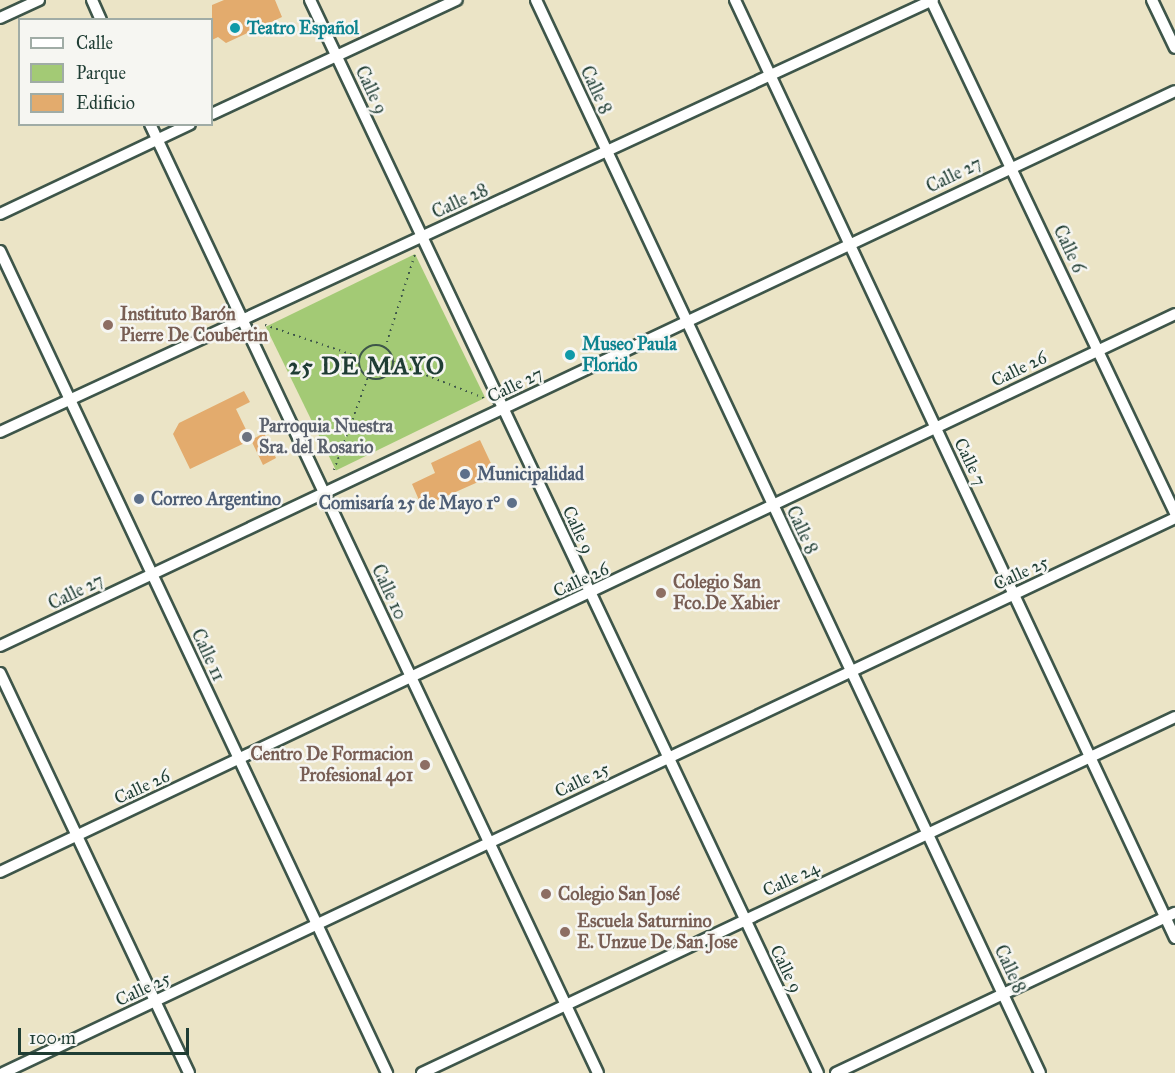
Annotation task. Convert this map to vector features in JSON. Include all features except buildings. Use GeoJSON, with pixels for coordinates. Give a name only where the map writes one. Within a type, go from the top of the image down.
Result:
{"type":"FeatureCollection","features":[{"type":"Feature","properties":{"kind":"street"},"geometry":{"type":"LineString","coordinates":[[0,18],[39,0]]}},
{"type":"Feature","properties":{"kind":"street"},"geometry":{"type":"LineString","coordinates":[[92,0],[100,18]]}},
{"type":"Feature","properties":{"kind":"street","name":"Calle 9"},"geometry":{"type":"LineString","coordinates":[[310,0],[589,594],[818,1073]]}},
{"type":"Feature","properties":{"kind":"street"},"geometry":{"type":"LineString","coordinates":[[213,114],[457,0]]}},
{"type":"Feature","properties":{"kind":"street","name":"Calle 8"},"geometry":{"type":"LineString","coordinates":[[536,0],[684,320],[1040,1073]]}},
{"type":"Feature","properties":{"kind":"street","name":"Calle 7"},"geometry":{"type":"LineString","coordinates":[[735,0],[852,243],[935,428],[1091,757],[1170,915],[1175,938]]}},
{"type":"Feature","properties":{"kind":"street","name":"Calle 28"},"geometry":{"type":"LineString","coordinates":[[0,432],[932,0]]}},
{"type":"Feature","properties":{"kind":"street","name":"Calle 6"},"geometry":{"type":"LineString","coordinates":[[932,0],[1175,513]]}},
{"type":"Feature","properties":{"kind":"street"},"geometry":{"type":"LineString","coordinates":[[1152,0],[1175,48]]}},
{"type":"Feature","properties":{"kind":"street","name":"Calle 27"},"geometry":{"type":"LineString","coordinates":[[0,646],[503,409],[684,320],[852,243],[1011,165],[1175,91]]}},
{"type":"Feature","properties":{"kind":"street","name":"Calle 10"},"geometry":{"type":"LineString","coordinates":[[151,126],[598,1073]]}},
{"type":"Feature","properties":{"kind":"street"},"geometry":{"type":"LineString","coordinates":[[0,214],[186,126]]}},
{"type":"Feature","properties":{"kind":"street","name":"Calle 11"},"geometry":{"type":"LineString","coordinates":[[0,251],[387,1073]]}},
{"type":"Feature","properties":{"kind":"street","name":"Calle 26"},"geometry":{"type":"LineString","coordinates":[[0,872],[1175,314]]}},
{"type":"Feature","properties":{"kind":"street","name":"Calle 25"},"geometry":{"type":"LineString","coordinates":[[3,1073],[1175,518]]}},
{"type":"Feature","properties":{"kind":"street"},"geometry":{"type":"LineString","coordinates":[[0,673],[189,1073]]}},
{"type":"Feature","properties":{"kind":"street","name":"Calle 24"},"geometry":{"type":"LineString","coordinates":[[422,1073],[1175,717]]}},
{"type":"Feature","properties":{"kind":"street"},"geometry":{"type":"LineString","coordinates":[[836,1073],[1170,915]]}},
{"type":"Feature","properties":{"kind":"path"},"geometry":{"type":"LineString","coordinates":[[415,254],[385,348],[393,362],[484,398]]}},
{"type":"Feature","properties":{"kind":"path"},"geometry":{"type":"LineString","coordinates":[[265,326],[359,357],[368,377],[334,470]]}},
{"type":"Feature","properties":{"kind":"path"},"geometry":{"type":"LineString","coordinates":[[359,357],[370,346],[385,348]]}},
{"type":"Feature","properties":{"kind":"path"},"geometry":{"type":"LineString","coordinates":[[368,377],[385,377],[393,362]]}},
{"type":"Feature","properties":{"kind":"green space"},"geometry":{"type":"Polygon","coordinates":[[[415,254],[485,398],[336,471],[266,327],[415,254]]]}},
{"type":"Feature","properties":{"kind":"place","name":"Teatro Español"},"geometry":{"type":"Point","coordinates":[235,28]}},
{"type":"Feature","properties":{"kind":"place","name":"Instituto Barón Pierre De Coubertin"},"geometry":{"type":"Point","coordinates":[108,325]}},
{"type":"Feature","properties":{"kind":"place","name":"Museo Paula Florido"},"geometry":{"type":"Point","coordinates":[570,355]}},
{"type":"Feature","properties":{"kind":"place","name":"Parroquia Nuestra Sra. del Rosario"},"geometry":{"type":"Point","coordinates":[247,437]}},
{"type":"Feature","properties":{"kind":"place","name":"Municipalidad"},"geometry":{"type":"Point","coordinates":[465,474]}},
{"type":"Feature","properties":{"kind":"place","name":"Correo Argentino"},"geometry":{"type":"Point","coordinates":[139,499]}},
{"type":"Feature","properties":{"kind":"place","name":"Comisaría 25 de Mayo 1°"},"geometry":{"type":"Point","coordinates":[512,503]}},
{"type":"Feature","properties":{"kind":"place","name":"Colegio San Fco.De Xabier"},"geometry":{"type":"Point","coordinates":[661,593]}},
{"type":"Feature","properties":{"kind":"place","name":"Centro De Formacion Profesional 401"},"geometry":{"type":"Point","coordinates":[425,765]}},
{"type":"Feature","properties":{"kind":"place","name":"Colegio San José"},"geometry":{"type":"Point","coordinates":[546,894]}},
{"type":"Feature","properties":{"kind":"place","name":"Escuela Saturnino E. Unzue De San Jose"},"geometry":{"type":"Point","coordinates":[565,932]}},
{"type":"Feature","properties":{"kind":"district","name":"25 DE MAYO"},"geometry":{"type":"Point","coordinates":[367,367]}}]}
